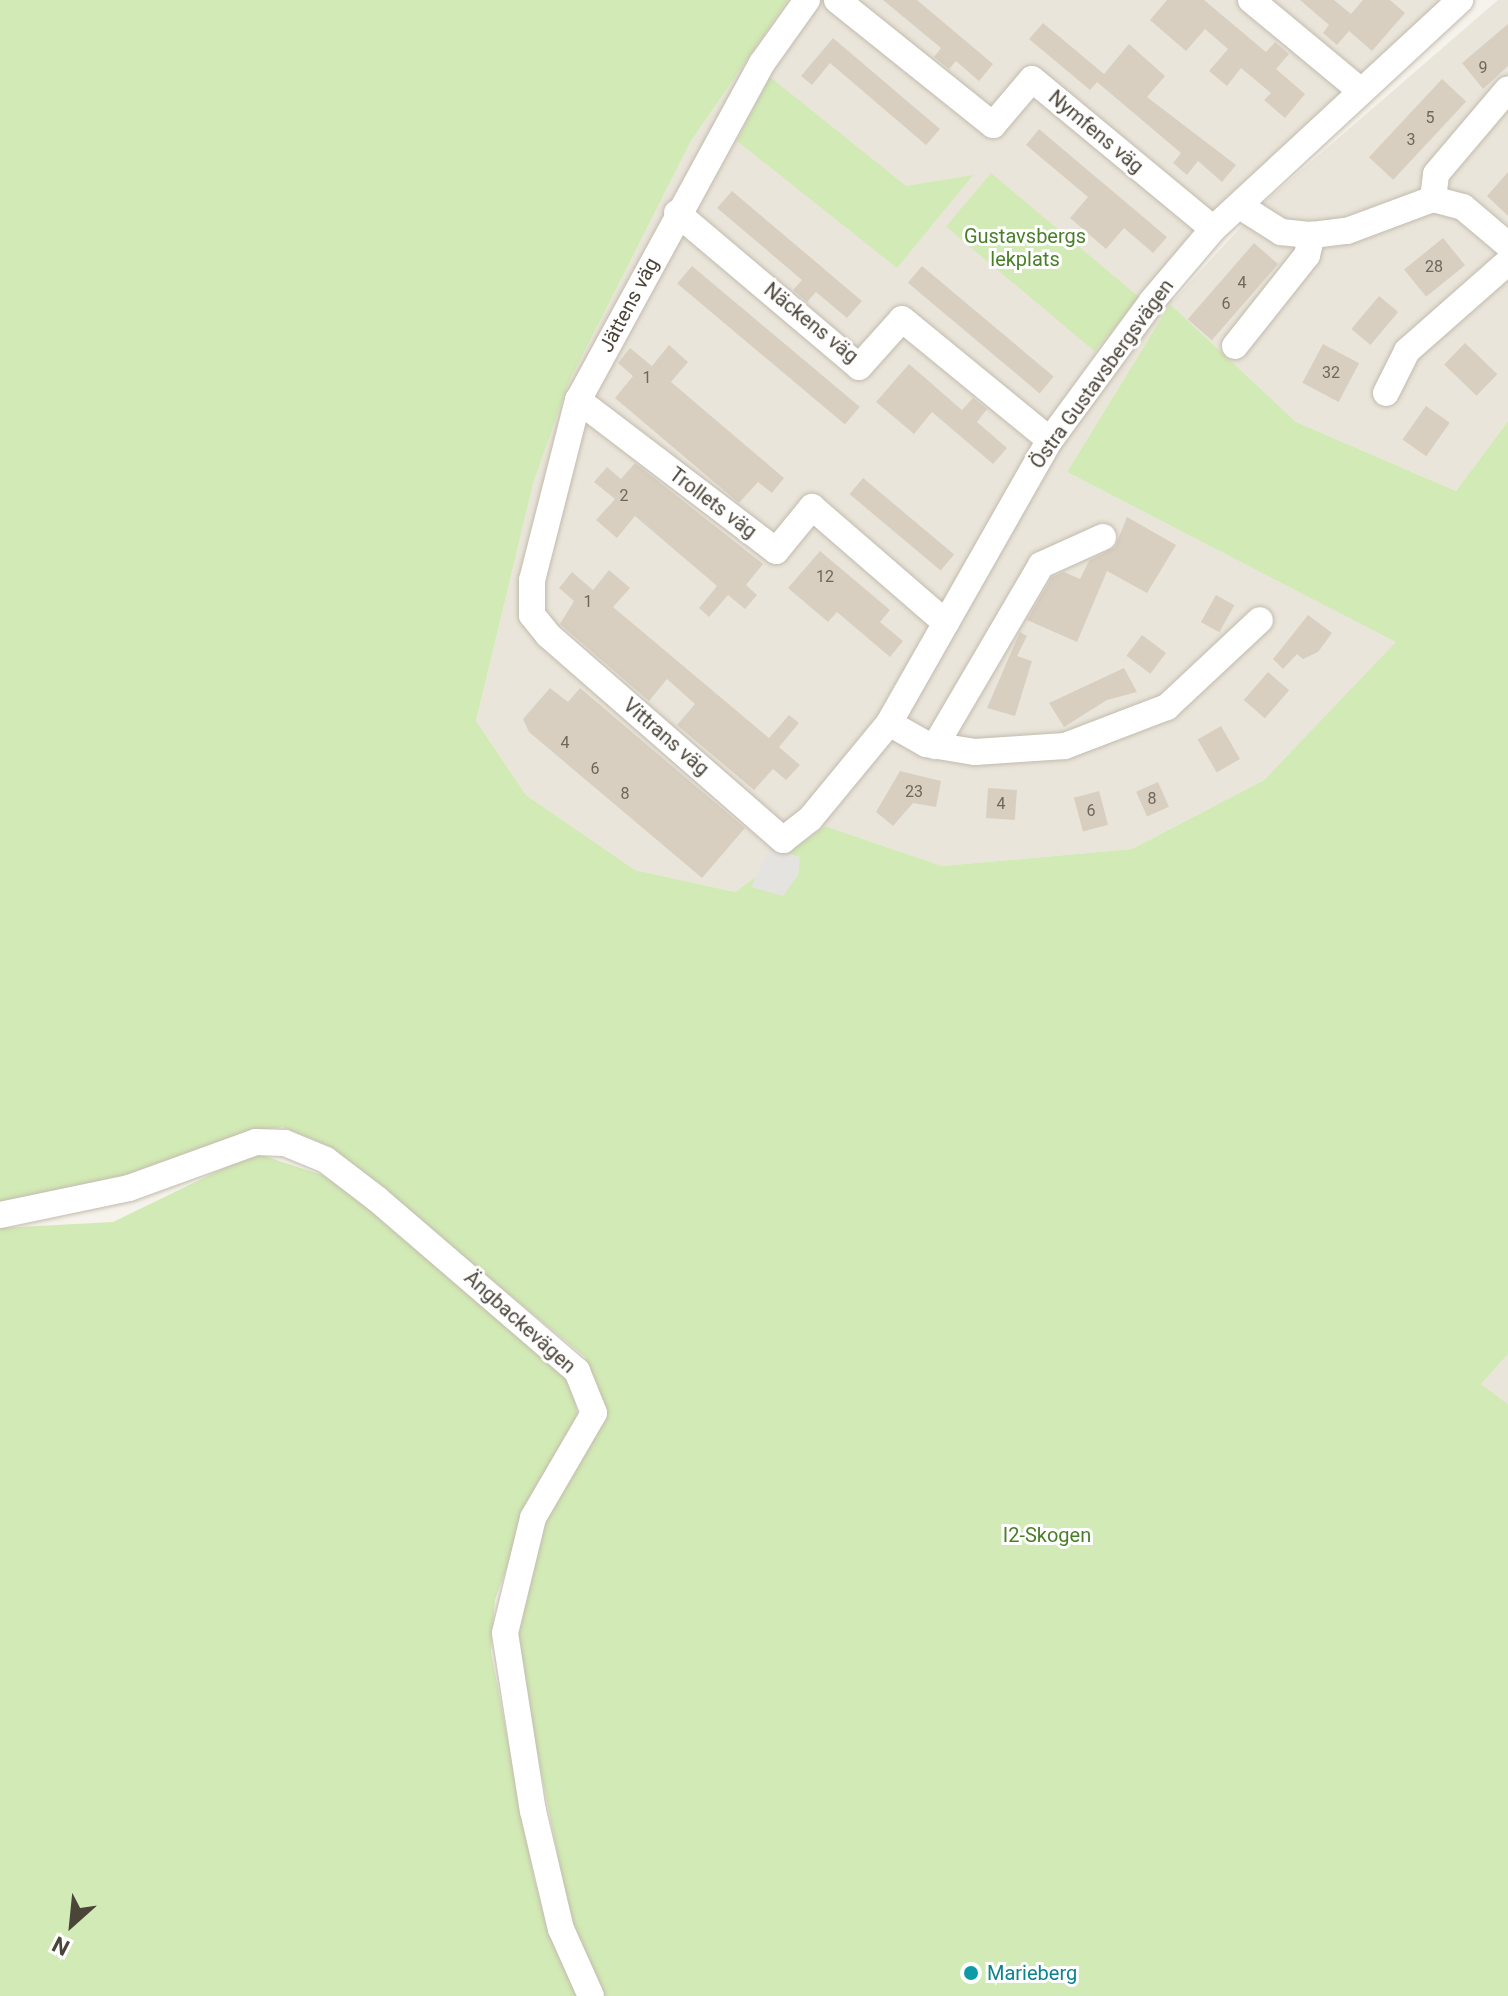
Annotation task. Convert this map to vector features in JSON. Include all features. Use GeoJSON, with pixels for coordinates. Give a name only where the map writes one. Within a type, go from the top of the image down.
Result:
{"type":"FeatureCollection","features":[{"type":"Feature","properties":{"kind":"street","name":"Jättens väg"},"geometry":{"type":"LineString","coordinates":[[548,635],[532,615],[532,580],[578,400],[677,213],[807,0]]}},
{"type":"Feature","properties":{"kind":"street","name":"Nymfens väg"},"geometry":{"type":"LineString","coordinates":[[837,0],[993,125],[1032,79],[1213,229]]}},
{"type":"Feature","properties":{"kind":"street"},"geometry":{"type":"LineString","coordinates":[[1251,0],[1361,91]]}},
{"type":"Feature","properties":{"kind":"street","name":"Östra Gustavsbergsvägen"},"geometry":{"type":"LineString","coordinates":[[783,840],[810,819],[889,723],[1050,440],[1213,229],[1460,0]]}},
{"type":"Feature","properties":{"kind":"street"},"geometry":{"type":"LineString","coordinates":[[1433,199],[1436,174],[1508,89]]}},
{"type":"Feature","properties":{"kind":"street"},"geometry":{"type":"LineString","coordinates":[[1240,206],[1281,232],[1312,235],[1347,231],[1433,199],[1463,207],[1508,245]]}},
{"type":"Feature","properties":{"kind":"street","name":"Näckens väg"},"geometry":{"type":"LineString","coordinates":[[677,213],[859,367],[902,319],[1050,440]]}},
{"type":"Feature","properties":{"kind":"street"},"geometry":{"type":"LineString","coordinates":[[1235,346],[1307,255],[1312,235]]}},
{"type":"Feature","properties":{"kind":"street"},"geometry":{"type":"LineString","coordinates":[[1386,393],[1407,351],[1508,262]]}},
{"type":"Feature","properties":{"kind":"street","name":"Trollets väg"},"geometry":{"type":"LineString","coordinates":[[578,400],[776,551],[812,507],[946,623]]}},
{"type":"Feature","properties":{"kind":"street"},"geometry":{"type":"LineString","coordinates":[[935,746],[1041,565],[1103,537]]}},
{"type":"Feature","properties":{"kind":"street"},"geometry":{"type":"LineString","coordinates":[[889,723],[935,746],[1018,752],[1121,727],[1167,707],[1260,620]]}},
{"type":"Feature","properties":{"kind":"street","name":"Vittrans väg"},"geometry":{"type":"LineString","coordinates":[[548,635],[783,840]]}},
{"type":"Feature","properties":{"kind":"street","name":"Ängbackevägen"},"geometry":{"type":"LineString","coordinates":[[0,1215],[129,1188],[256,1142],[285,1143],[326,1160],[377,1199],[577,1371],[594,1413],[533,1518],[505,1633],[513,1712],[561,1929],[591,1996]]}},
{"type":"Feature","properties":{"kind":"shaded area"},"geometry":{"type":"Polygon","coordinates":[[[788,0],[1444,0],[1189,240],[1172,302],[1261,205],[1498,0],[1508,0],[1508,421],[1456,491],[1296,422],[1170,304],[1067,472],[1397,642],[1264,780],[1132,849],[942,866],[825,826],[735,892],[635,870],[526,795],[476,721],[533,484],[569,382],[691,141],[788,0]]]}},
{"type":"Feature","properties":{"kind":"shaded area"},"geometry":{"type":"Polygon","coordinates":[[[770,848],[800,857],[798,875],[783,896],[751,887],[770,848]]]}},
{"type":"Feature","properties":{"kind":"shaded area"},"geometry":{"type":"Polygon","coordinates":[[[1508,1354],[1508,1404],[1481,1384],[1508,1354]]]}},
{"type":"Feature","properties":{"kind":"green space","name":"I2-Skogen"},"geometry":{"type":"Polygon","coordinates":[[[0,0],[788,0],[691,141],[569,382],[533,484],[476,721],[526,795],[635,870],[735,892],[825,826],[942,866],[1132,849],[1264,780],[1396,642],[1067,472],[1170,304],[1296,422],[1456,491],[1508,421],[1508,1354],[1481,1384],[1508,1404],[1508,1996],[604,1996],[572,1926],[515,1642],[544,1524],[604,1415],[585,1357],[330,1147],[283,1127],[247,1132],[123,1176],[0,1204],[0,0]]]}},
{"type":"Feature","properties":{"kind":"green space"},"geometry":{"type":"Polygon","coordinates":[[[770,77],[906,186],[973,175],[897,268],[737,141],[770,77]]]}},
{"type":"Feature","properties":{"kind":"green space","name":"Gustavsbergs lekplats"},"geometry":{"type":"Polygon","coordinates":[[[991,173],[1140,298],[1095,351],[946,227],[991,173]]]}},
{"type":"Feature","properties":{"kind":"green space"},"geometry":{"type":"Polygon","coordinates":[[[255,1153],[322,1175],[370,1204],[572,1379],[578,1419],[525,1517],[495,1600],[491,1652],[535,1882],[579,1996],[0,1996],[0,1228],[113,1222],[255,1153]]]}},
{"type":"Feature","properties":{"kind":"building"},"geometry":{"type":"Polygon","coordinates":[[[883,0],[917,0],[993,64],[979,81],[956,61],[949,69],[934,57],[941,48],[883,0]]]}},
{"type":"Feature","properties":{"kind":"building"},"geometry":{"type":"Polygon","coordinates":[[[1167,0],[1204,0],[1266,52],[1275,42],[1289,54],[1276,69],[1305,94],[1285,118],[1264,100],[1271,93],[1241,68],[1227,86],[1209,71],[1228,49],[1205,29],[1186,51],[1150,20],[1167,0]]]}},
{"type":"Feature","properties":{"kind":"building"},"geometry":{"type":"Polygon","coordinates":[[[1300,0],[1334,0],[1351,14],[1363,0],[1390,0],[1405,13],[1372,51],[1349,31],[1337,45],[1323,33],[1329,25],[1300,0]]]}},
{"type":"Feature","properties":{"kind":"building"},"geometry":{"type":"Polygon","coordinates":[[[1043,23],[1104,74],[1129,44],[1165,76],[1147,97],[1236,165],[1222,182],[1198,161],[1187,175],[1173,163],[1181,153],[1097,82],[1090,90],[1029,39],[1043,23]]]}},
{"type":"Feature","properties":{"kind":"building"},"geometry":{"type":"Polygon","coordinates":[[[1508,24],[1508,66],[1483,89],[1462,63],[1508,24]]]}},
{"type":"Feature","properties":{"kind":"building"},"geometry":{"type":"Polygon","coordinates":[[[833,38],[940,129],[926,145],[830,63],[812,85],[801,76],[833,38]]]}},
{"type":"Feature","properties":{"kind":"building"},"geometry":{"type":"Polygon","coordinates":[[[1442,79],[1466,102],[1393,180],[1369,157],[1442,79]]]}},
{"type":"Feature","properties":{"kind":"building"},"geometry":{"type":"Polygon","coordinates":[[[1039,129],[1167,237],[1153,253],[1124,228],[1106,249],[1070,218],[1088,197],[1026,145],[1039,129]]]}},
{"type":"Feature","properties":{"kind":"building"},"geometry":{"type":"Polygon","coordinates":[[[1508,172],[1508,216],[1487,196],[1508,172]]]}},
{"type":"Feature","properties":{"kind":"building"},"geometry":{"type":"Polygon","coordinates":[[[732,191],[862,301],[847,318],[816,292],[807,302],[793,290],[802,280],[717,208],[732,191]]]}},
{"type":"Feature","properties":{"kind":"building"},"geometry":{"type":"Polygon","coordinates":[[[1443,238],[1465,265],[1426,297],[1404,269],[1443,238]]]}},
{"type":"Feature","properties":{"kind":"building"},"geometry":{"type":"Polygon","coordinates":[[[1254,243],[1278,264],[1212,340],[1188,319],[1254,243]]]}},
{"type":"Feature","properties":{"kind":"building"},"geometry":{"type":"Polygon","coordinates":[[[692,266],[860,407],[845,424],[677,284],[692,266]]]}},
{"type":"Feature","properties":{"kind":"building"},"geometry":{"type":"Polygon","coordinates":[[[922,266],[1054,377],[1040,393],[908,283],[922,266]]]}},
{"type":"Feature","properties":{"kind":"building"},"geometry":{"type":"Polygon","coordinates":[[[1379,296],[1398,312],[1371,345],[1351,329],[1379,296]]]}},
{"type":"Feature","properties":{"kind":"building"},"geometry":{"type":"Polygon","coordinates":[[[1465,343],[1497,374],[1477,396],[1444,365],[1465,343]]]}},
{"type":"Feature","properties":{"kind":"building"},"geometry":{"type":"Polygon","coordinates":[[[1323,344],[1359,363],[1339,402],[1302,383],[1323,344]]]}},
{"type":"Feature","properties":{"kind":"building"},"geometry":{"type":"Polygon","coordinates":[[[669,345],[688,362],[671,382],[784,478],[772,493],[758,482],[739,503],[615,398],[633,376],[618,363],[630,348],[652,366],[669,345]]]}},
{"type":"Feature","properties":{"kind":"building"},"geometry":{"type":"Polygon","coordinates":[[[909,364],[962,410],[973,398],[987,409],[977,422],[1007,448],[993,464],[932,412],[914,434],[876,402],[909,364]]]}},
{"type":"Feature","properties":{"kind":"building"},"geometry":{"type":"Polygon","coordinates":[[[1426,406],[1450,423],[1426,456],[1402,440],[1426,406]]]}},
{"type":"Feature","properties":{"kind":"building"},"geometry":{"type":"Polygon","coordinates":[[[635,463],[763,564],[746,585],[757,595],[745,609],[728,595],[709,617],[699,608],[717,586],[635,516],[617,538],[596,520],[615,499],[594,482],[607,467],[621,479],[635,463]]]}},
{"type":"Feature","properties":{"kind":"building"},"geometry":{"type":"Polygon","coordinates":[[[863,478],[954,554],[941,571],[850,494],[863,478]]]}},
{"type":"Feature","properties":{"kind":"building"},"geometry":{"type":"Polygon","coordinates":[[[1127,517],[1176,545],[1147,593],[1107,571],[1077,642],[1027,620],[1052,577],[1064,572],[1080,579],[1089,561],[1115,547],[1127,517]]]}},
{"type":"Feature","properties":{"kind":"building"},"geometry":{"type":"Polygon","coordinates":[[[820,551],[890,610],[880,622],[903,641],[890,657],[837,612],[828,622],[788,588],[820,551]]]}},
{"type":"Feature","properties":{"kind":"building"},"geometry":{"type":"Polygon","coordinates":[[[609,570],[630,588],[613,607],[769,738],[789,715],[799,723],[779,747],[800,765],[786,780],[773,769],[754,790],[677,725],[695,704],[667,679],[649,701],[560,624],[574,601],[559,588],[572,572],[593,590],[609,570]]]}},
{"type":"Feature","properties":{"kind":"building"},"geometry":{"type":"Polygon","coordinates":[[[1216,595],[1234,605],[1219,632],[1201,622],[1216,595]]]}},
{"type":"Feature","properties":{"kind":"building"},"geometry":{"type":"Polygon","coordinates":[[[1308,615],[1332,633],[1318,652],[1303,659],[1297,654],[1283,669],[1273,659],[1308,615]]]}},
{"type":"Feature","properties":{"kind":"building"},"geometry":{"type":"Polygon","coordinates":[[[1020,632],[1027,636],[1017,656],[1032,661],[1015,716],[987,708],[1020,632]]]}},
{"type":"Feature","properties":{"kind":"building"},"geometry":{"type":"Polygon","coordinates":[[[1142,635],[1166,653],[1150,674],[1126,656],[1142,635]]]}},
{"type":"Feature","properties":{"kind":"building"},"geometry":{"type":"Polygon","coordinates":[[[1124,668],[1137,692],[1107,700],[1064,727],[1049,703],[1124,668]]]}},
{"type":"Feature","properties":{"kind":"building"},"geometry":{"type":"Polygon","coordinates":[[[1268,672],[1289,690],[1265,718],[1244,700],[1268,672]]]}},
{"type":"Feature","properties":{"kind":"building"},"geometry":{"type":"Polygon","coordinates":[[[550,688],[568,702],[580,688],[745,828],[702,878],[529,732],[523,719],[550,688]]]}},
{"type":"Feature","properties":{"kind":"building"},"geometry":{"type":"Polygon","coordinates":[[[1221,726],[1240,759],[1217,772],[1198,740],[1221,726]]]}},
{"type":"Feature","properties":{"kind":"building"},"geometry":{"type":"Polygon","coordinates":[[[900,771],[941,781],[936,807],[913,803],[893,826],[876,812],[900,771]]]}},
{"type":"Feature","properties":{"kind":"building"},"geometry":{"type":"Polygon","coordinates":[[[1158,782],[1169,807],[1147,816],[1136,792],[1158,782]]]}},
{"type":"Feature","properties":{"kind":"building"},"geometry":{"type":"Polygon","coordinates":[[[988,788],[1017,790],[1015,820],[986,818],[988,788]]]}},
{"type":"Feature","properties":{"kind":"building"},"geometry":{"type":"Polygon","coordinates":[[[1099,791],[1108,825],[1083,832],[1074,798],[1099,791]]]}},
{"type":"Feature","properties":{"kind":"place","name":"Marieberg"},"geometry":{"type":"Point","coordinates":[971,1973]}}]}
